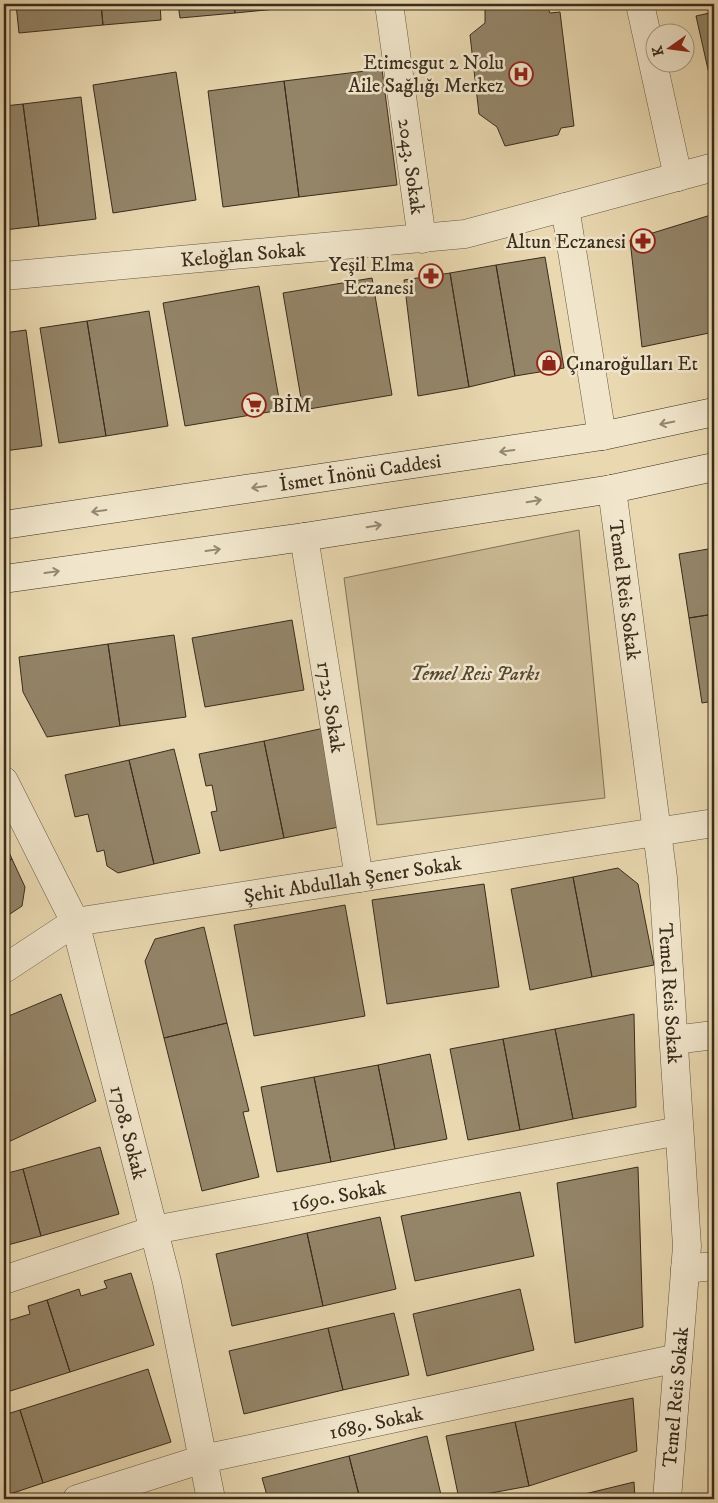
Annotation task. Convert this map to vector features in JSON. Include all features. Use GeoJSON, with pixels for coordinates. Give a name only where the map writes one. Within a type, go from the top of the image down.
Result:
{"type":"FeatureCollection","features":[{"type":"Feature","properties":{"kind":"street","name":"2043. Sokak"},"geometry":{"type":"LineString","coordinates":[[389,4],[422,238]]}},
{"type":"Feature","properties":{"kind":"street"},"geometry":{"type":"LineString","coordinates":[[640,4],[678,177]]}},
{"type":"Feature","properties":{"kind":"street","name":"Keloğlan Sokak"},"geometry":{"type":"LineString","coordinates":[[4,276],[465,234],[714,167]]}},
{"type":"Feature","properties":{"kind":"street"},"geometry":{"type":"LineString","coordinates":[[565,207],[602,436]]}},
{"type":"Feature","properties":{"kind":"street","name":"İsmet İnönü Caddesi"},"geometry":{"type":"LineString","coordinates":[[4,526],[602,436],[714,412]]}},
{"type":"Feature","properties":{"kind":"street"},"geometry":{"type":"LineString","coordinates":[[4,579],[304,537],[612,489],[714,467]]}},
{"type":"Feature","properties":{"kind":"street","name":"Temel Reis Sokak"},"geometry":{"type":"LineString","coordinates":[[612,489],[663,878],[687,1246],[667,1499]]}},
{"type":"Feature","properties":{"kind":"street","name":"1723. Sokak"},"geometry":{"type":"LineString","coordinates":[[304,537],[359,878]]}},
{"type":"Feature","properties":{"kind":"street","name":"1708. Sokak"},"geometry":{"type":"LineString","coordinates":[[4,781],[76,922],[167,1282],[211,1499]]}},
{"type":"Feature","properties":{"kind":"street","name":"Şehit Abdullah Şener Sokak"},"geometry":{"type":"LineString","coordinates":[[4,969],[76,922],[714,823]]}},
{"type":"Feature","properties":{"kind":"street"},"geometry":{"type":"LineString","coordinates":[[674,1040],[714,1034]]}},
{"type":"Feature","properties":{"kind":"street","name":"1690. Sokak"},"geometry":{"type":"LineString","coordinates":[[4,1280],[154,1230],[679,1131]]}},
{"type":"Feature","properties":{"kind":"street"},"geometry":{"type":"LineString","coordinates":[[685,1269],[714,1266]]}},
{"type":"Feature","properties":{"kind":"street","name":"1689. Sokak"},"geometry":{"type":"LineString","coordinates":[[77,1499],[203,1459],[678,1358]]}},
{"type":"Feature","properties":{"kind":"green space","name":"Temel Reis Parkı"},"geometry":{"type":"Polygon","coordinates":[[[579,530],[605,798],[377,825],[344,578],[579,530]]]}},
{"type":"Feature","properties":{"kind":"building"},"geometry":{"type":"Polygon","coordinates":[[[16,4],[101,4],[103,25],[19,33],[16,4]]]}},
{"type":"Feature","properties":{"kind":"building"},"geometry":{"type":"Polygon","coordinates":[[[101,4],[160,4],[161,20],[103,25],[101,4]]]}},
{"type":"Feature","properties":{"kind":"building"},"geometry":{"type":"Polygon","coordinates":[[[178,4],[234,4],[235,13],[180,18],[178,4]]]}},
{"type":"Feature","properties":{"kind":"building"},"geometry":{"type":"Polygon","coordinates":[[[234,4],[306,4],[307,6],[235,13],[234,4]]]}},
{"type":"Feature","properties":{"kind":"building"},"geometry":{"type":"Polygon","coordinates":[[[306,4],[335,4],[307,6],[306,4]]]}},
{"type":"Feature","properties":{"kind":"building","name":"Etimesgut 2 Nolu Aile Sağlığı Merkez"},"geometry":{"type":"Polygon","coordinates":[[[513,4],[546,4],[550,13],[560,12],[574,126],[561,128],[558,135],[505,146],[497,127],[479,114],[470,35],[485,23],[485,10],[513,4]]]}},
{"type":"Feature","properties":{"kind":"building"},"geometry":{"type":"Polygon","coordinates":[[[714,12],[714,96],[696,16],[714,12]]]}},
{"type":"Feature","properties":{"kind":"building"},"geometry":{"type":"Polygon","coordinates":[[[382,69],[397,185],[299,197],[284,81],[382,69]]]}},
{"type":"Feature","properties":{"kind":"building"},"geometry":{"type":"Polygon","coordinates":[[[176,72],[196,200],[113,213],[93,85],[176,72]]]}},
{"type":"Feature","properties":{"kind":"building"},"geometry":{"type":"Polygon","coordinates":[[[284,81],[299,197],[223,207],[208,91],[284,81]]]}},
{"type":"Feature","properties":{"kind":"building"},"geometry":{"type":"Polygon","coordinates":[[[81,97],[96,219],[39,226],[23,104],[81,97]]]}},
{"type":"Feature","properties":{"kind":"building"},"geometry":{"type":"Polygon","coordinates":[[[23,104],[39,226],[4,230],[4,106],[23,104]]]}},
{"type":"Feature","properties":{"kind":"building"},"geometry":{"type":"Polygon","coordinates":[[[714,214],[714,332],[642,347],[630,240],[714,214]]]}},
{"type":"Feature","properties":{"kind":"building"},"geometry":{"type":"Polygon","coordinates":[[[545,257],[564,368],[515,376],[496,265],[545,257]]]}},
{"type":"Feature","properties":{"kind":"building"},"geometry":{"type":"Polygon","coordinates":[[[496,265],[515,376],[469,387],[450,273],[496,265]]]}},
{"type":"Feature","properties":{"kind":"building"},"geometry":{"type":"Polygon","coordinates":[[[450,273],[469,387],[418,396],[404,280],[450,273]]]}},
{"type":"Feature","properties":{"kind":"building"},"geometry":{"type":"Polygon","coordinates":[[[372,278],[392,395],[303,410],[283,293],[372,278]]]}},
{"type":"Feature","properties":{"kind":"building"},"geometry":{"type":"Polygon","coordinates":[[[259,286],[281,410],[185,426],[163,303],[259,286]]]}},
{"type":"Feature","properties":{"kind":"building"},"geometry":{"type":"Polygon","coordinates":[[[149,311],[168,426],[106,436],[87,321],[149,311]]]}},
{"type":"Feature","properties":{"kind":"building"},"geometry":{"type":"Polygon","coordinates":[[[87,321],[106,436],[59,443],[40,328],[87,321]]]}},
{"type":"Feature","properties":{"kind":"building"},"geometry":{"type":"Polygon","coordinates":[[[26,330],[42,446],[4,451],[4,333],[26,330]]]}},
{"type":"Feature","properties":{"kind":"building"},"geometry":{"type":"Polygon","coordinates":[[[714,548],[714,614],[689,618],[679,554],[714,548]]]}},
{"type":"Feature","properties":{"kind":"building"},"geometry":{"type":"Polygon","coordinates":[[[714,614],[714,701],[702,703],[689,618],[714,614]]]}},
{"type":"Feature","properties":{"kind":"building"},"geometry":{"type":"Polygon","coordinates":[[[292,620],[304,690],[205,707],[192,638],[292,620]]]}},
{"type":"Feature","properties":{"kind":"building"},"geometry":{"type":"Polygon","coordinates":[[[174,635],[186,717],[120,726],[108,644],[174,635]]]}},
{"type":"Feature","properties":{"kind":"building"},"geometry":{"type":"Polygon","coordinates":[[[108,644],[120,726],[47,737],[23,692],[19,657],[108,644]]]}},
{"type":"Feature","properties":{"kind":"building"},"geometry":{"type":"Polygon","coordinates":[[[329,727],[349,825],[284,838],[264,741],[329,727]]]}},
{"type":"Feature","properties":{"kind":"building"},"geometry":{"type":"Polygon","coordinates":[[[264,741],[284,838],[220,851],[211,812],[217,811],[212,785],[206,786],[199,754],[264,741]]]}},
{"type":"Feature","properties":{"kind":"building"},"geometry":{"type":"Polygon","coordinates":[[[174,749],[200,853],[154,864],[129,760],[174,749]]]}},
{"type":"Feature","properties":{"kind":"building"},"geometry":{"type":"Polygon","coordinates":[[[129,760],[154,864],[118,873],[107,866],[104,850],[97,852],[88,814],[75,817],[65,775],[129,760]]]}},
{"type":"Feature","properties":{"kind":"building"},"geometry":{"type":"Polygon","coordinates":[[[4,841],[12,859],[4,863],[4,841]]]}},
{"type":"Feature","properties":{"kind":"building"},"geometry":{"type":"Polygon","coordinates":[[[12,859],[25,887],[22,906],[4,918],[4,863],[12,859]]]}},
{"type":"Feature","properties":{"kind":"building"},"geometry":{"type":"Polygon","coordinates":[[[618,868],[638,884],[654,965],[592,977],[573,877],[618,868]]]}},
{"type":"Feature","properties":{"kind":"building"},"geometry":{"type":"Polygon","coordinates":[[[573,877],[592,977],[530,990],[511,889],[573,877]]]}},
{"type":"Feature","properties":{"kind":"building"},"geometry":{"type":"Polygon","coordinates":[[[484,884],[499,987],[387,1004],[372,900],[484,884]]]}},
{"type":"Feature","properties":{"kind":"building"},"geometry":{"type":"Polygon","coordinates":[[[345,905],[365,1016],[254,1036],[234,925],[345,905]]]}},
{"type":"Feature","properties":{"kind":"building"},"geometry":{"type":"Polygon","coordinates":[[[204,927],[227,1023],[164,1038],[145,961],[155,939],[204,927]]]}},
{"type":"Feature","properties":{"kind":"building"},"geometry":{"type":"Polygon","coordinates":[[[61,994],[96,1101],[4,1144],[4,1018],[61,994]]]}},
{"type":"Feature","properties":{"kind":"building"},"geometry":{"type":"Polygon","coordinates":[[[634,1014],[636,1107],[573,1119],[555,1029],[634,1014]]]}},
{"type":"Feature","properties":{"kind":"building"},"geometry":{"type":"Polygon","coordinates":[[[227,1023],[249,1111],[243,1112],[259,1177],[202,1191],[164,1038],[227,1023]]]}},
{"type":"Feature","properties":{"kind":"building"},"geometry":{"type":"Polygon","coordinates":[[[555,1029],[573,1119],[520,1130],[503,1039],[555,1029]]]}},
{"type":"Feature","properties":{"kind":"building"},"geometry":{"type":"Polygon","coordinates":[[[503,1039],[520,1130],[468,1140],[450,1049],[503,1039]]]}},
{"type":"Feature","properties":{"kind":"building"},"geometry":{"type":"Polygon","coordinates":[[[430,1054],[447,1139],[395,1149],[378,1065],[430,1054]]]}},
{"type":"Feature","properties":{"kind":"building"},"geometry":{"type":"Polygon","coordinates":[[[378,1065],[395,1149],[331,1162],[314,1077],[378,1065]]]}},
{"type":"Feature","properties":{"kind":"building"},"geometry":{"type":"Polygon","coordinates":[[[314,1077],[331,1162],[277,1172],[261,1087],[314,1077]]]}},
{"type":"Feature","properties":{"kind":"building"},"geometry":{"type":"Polygon","coordinates":[[[100,1147],[119,1214],[41,1236],[23,1169],[100,1147]]]}},
{"type":"Feature","properties":{"kind":"building"},"geometry":{"type":"Polygon","coordinates":[[[638,1167],[643,1327],[575,1343],[557,1183],[638,1167]]]}},
{"type":"Feature","properties":{"kind":"building"},"geometry":{"type":"Polygon","coordinates":[[[23,1169],[41,1236],[4,1246],[4,1174],[23,1169]]]}},
{"type":"Feature","properties":{"kind":"building"},"geometry":{"type":"Polygon","coordinates":[[[520,1192],[534,1256],[415,1281],[401,1216],[520,1192]]]}},
{"type":"Feature","properties":{"kind":"building"},"geometry":{"type":"Polygon","coordinates":[[[380,1217],[396,1289],[323,1306],[307,1233],[380,1217]]]}},
{"type":"Feature","properties":{"kind":"building"},"geometry":{"type":"Polygon","coordinates":[[[307,1233],[323,1306],[232,1326],[216,1254],[307,1233]]]}},
{"type":"Feature","properties":{"kind":"building"},"geometry":{"type":"Polygon","coordinates":[[[131,1273],[154,1345],[70,1372],[47,1300],[79,1289],[81,1296],[107,1288],[104,1281],[131,1273]]]}},
{"type":"Feature","properties":{"kind":"building"},"geometry":{"type":"Polygon","coordinates":[[[520,1289],[534,1350],[427,1376],[413,1314],[520,1289]]]}},
{"type":"Feature","properties":{"kind":"building"},"geometry":{"type":"Polygon","coordinates":[[[47,1300],[70,1372],[4,1393],[4,1322],[30,1314],[28,1306],[47,1300]]]}},
{"type":"Feature","properties":{"kind":"building"},"geometry":{"type":"Polygon","coordinates":[[[394,1313],[409,1375],[343,1390],[328,1328],[394,1313]]]}},
{"type":"Feature","properties":{"kind":"building"},"geometry":{"type":"Polygon","coordinates":[[[328,1328],[343,1390],[244,1414],[229,1351],[328,1328]]]}},
{"type":"Feature","properties":{"kind":"building"},"geometry":{"type":"Polygon","coordinates":[[[148,1369],[171,1442],[43,1483],[20,1410],[148,1369]]]}},
{"type":"Feature","properties":{"kind":"building"},"geometry":{"type":"Polygon","coordinates":[[[633,1398],[637,1451],[529,1486],[515,1422],[633,1398]]]}},
{"type":"Feature","properties":{"kind":"building"},"geometry":{"type":"Polygon","coordinates":[[[20,1410],[43,1483],[4,1496],[4,1415],[20,1410]]]}},
{"type":"Feature","properties":{"kind":"building"},"geometry":{"type":"Polygon","coordinates":[[[515,1422],[529,1486],[459,1499],[446,1436],[515,1422]]]}},
{"type":"Feature","properties":{"kind":"building"},"geometry":{"type":"Polygon","coordinates":[[[427,1436],[442,1499],[360,1499],[349,1456],[427,1436]]]}},
{"type":"Feature","properties":{"kind":"building"},"geometry":{"type":"Polygon","coordinates":[[[349,1456],[360,1499],[268,1499],[262,1478],[349,1456]]]}},
{"type":"Feature","properties":{"kind":"building"},"geometry":{"type":"Polygon","coordinates":[[[634,1482],[635,1499],[564,1499],[634,1482]]]}},
{"type":"Feature","properties":{"kind":"place","name":"Etimesgut 2 Nolu Aile Sağlığı Merkez"},"geometry":{"type":"Point","coordinates":[521,74]}},
{"type":"Feature","properties":{"kind":"place","name":"Altun Eczanesi"},"geometry":{"type":"Point","coordinates":[643,241]}},
{"type":"Feature","properties":{"kind":"place","name":"Yeşil Elma Eczanesi"},"geometry":{"type":"Point","coordinates":[431,276]}},
{"type":"Feature","properties":{"kind":"place","name":"Çınaroğulları Et"},"geometry":{"type":"Point","coordinates":[549,363]}},
{"type":"Feature","properties":{"kind":"place","name":"BİM"},"geometry":{"type":"Point","coordinates":[254,405]}}]}
